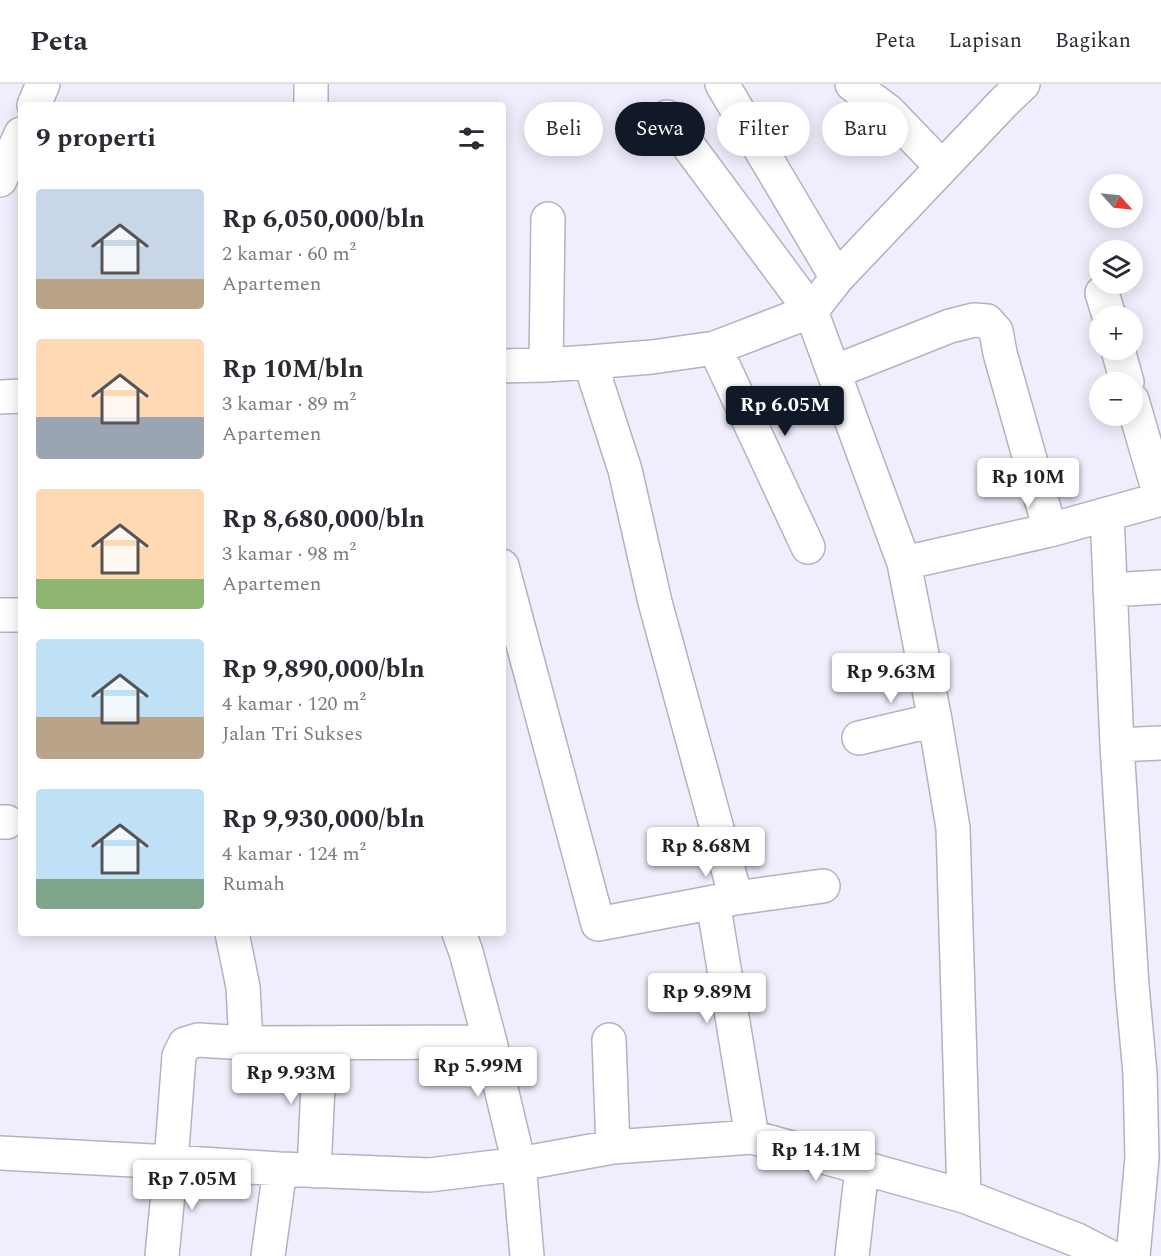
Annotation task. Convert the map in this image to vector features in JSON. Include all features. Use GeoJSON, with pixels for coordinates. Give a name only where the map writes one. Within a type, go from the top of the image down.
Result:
{"type":"FeatureCollection","features":[{"type":"Feature","properties":{"kind":"street"},"geometry":{"type":"LineString","coordinates":[[35,102],[43,84]]}},
{"type":"Feature","properties":{"kind":"street"},"geometry":{"type":"LineString","coordinates":[[311,102],[312,84]]}},
{"type":"Feature","properties":{"kind":"street"},"geometry":{"type":"LineString","coordinates":[[722,84],[837,278]]}},
{"type":"Feature","properties":{"kind":"street"},"geometry":{"type":"LineString","coordinates":[[852,84],[888,111],[942,167]]}},
{"type":"Feature","properties":{"kind":"street"},"geometry":{"type":"LineString","coordinates":[[506,366],[652,357],[715,348],[811,311],[837,278],[942,167],[1005,90]]}},
{"type":"Feature","properties":{"kind":"street"},"geometry":{"type":"LineString","coordinates":[[0,180],[18,141]]}},
{"type":"Feature","properties":{"kind":"street"},"geometry":{"type":"LineString","coordinates":[[696,156],[811,311],[904,563],[935,720],[952,828],[964,1196]]}},
{"type":"Feature","properties":{"kind":"street"},"geometry":{"type":"LineString","coordinates":[[546,365],[548,219]]}},
{"type":"Feature","properties":{"kind":"street"},"geometry":{"type":"LineString","coordinates":[[834,372],[950,326],[974,320],[987,321],[996,331],[1000,353],[1050,530]]}},
{"type":"Feature","properties":{"kind":"street"},"geometry":{"type":"LineString","coordinates":[[715,348],[808,547]]}},
{"type":"Feature","properties":{"kind":"street"},"geometry":{"type":"LineString","coordinates":[[590,362],[625,470],[725,900],[752,1137]]}},
{"type":"Feature","properties":{"kind":"street"},"geometry":{"type":"LineString","coordinates":[[0,397],[18,396]]}},
{"type":"Feature","properties":{"kind":"street"},"geometry":{"type":"LineString","coordinates":[[904,563],[1050,530],[1161,499],[1140,426]]}},
{"type":"Feature","properties":{"kind":"street"},"geometry":{"type":"LineString","coordinates":[[1107,514],[1117,745],[1146,989],[1140,1073],[1151,1157],[1133,1256]]}},
{"type":"Feature","properties":{"kind":"street"},"geometry":{"type":"LineString","coordinates":[[506,581],[598,924],[725,900],[823,886]]}},
{"type":"Feature","properties":{"kind":"street"},"geometry":{"type":"LineString","coordinates":[[1110,590],[1161,587]]}},
{"type":"Feature","properties":{"kind":"street"},"geometry":{"type":"LineString","coordinates":[[0,615],[18,615]]}},
{"type":"Feature","properties":{"kind":"street"},"geometry":{"type":"LineString","coordinates":[[860,738],[935,720]]}},
{"type":"Feature","properties":{"kind":"street"},"geometry":{"type":"LineString","coordinates":[[1117,745],[1161,743]]}},
{"type":"Feature","properties":{"kind":"street"},"geometry":{"type":"LineString","coordinates":[[233,936],[243,987],[246,1043]]}},
{"type":"Feature","properties":{"kind":"street"},"geometry":{"type":"LineString","coordinates":[[460,936],[490,1042],[519,1164],[527,1256]]}},
{"type":"Feature","properties":{"kind":"street"},"geometry":{"type":"LineString","coordinates":[[162,1256],[178,1056],[185,1044],[198,1040],[246,1043],[490,1042]]}},
{"type":"Feature","properties":{"kind":"street"},"geometry":{"type":"LineString","coordinates":[[609,1040],[613,1147]]}},
{"type":"Feature","properties":{"kind":"street"},"geometry":{"type":"LineString","coordinates":[[314,1171],[320,1043]]}},
{"type":"Feature","properties":{"kind":"street"},"geometry":{"type":"LineString","coordinates":[[0,1153],[314,1171],[429,1175],[519,1164],[613,1147],[752,1137],[964,1196],[1077,1240],[1108,1256]]}},
{"type":"Feature","properties":{"kind":"street"},"geometry":{"type":"LineString","coordinates":[[852,1256],[862,1168]]}},
{"type":"Feature","properties":{"kind":"street"},"geometry":{"type":"LineString","coordinates":[[268,1256],[280,1169]]}}]}
